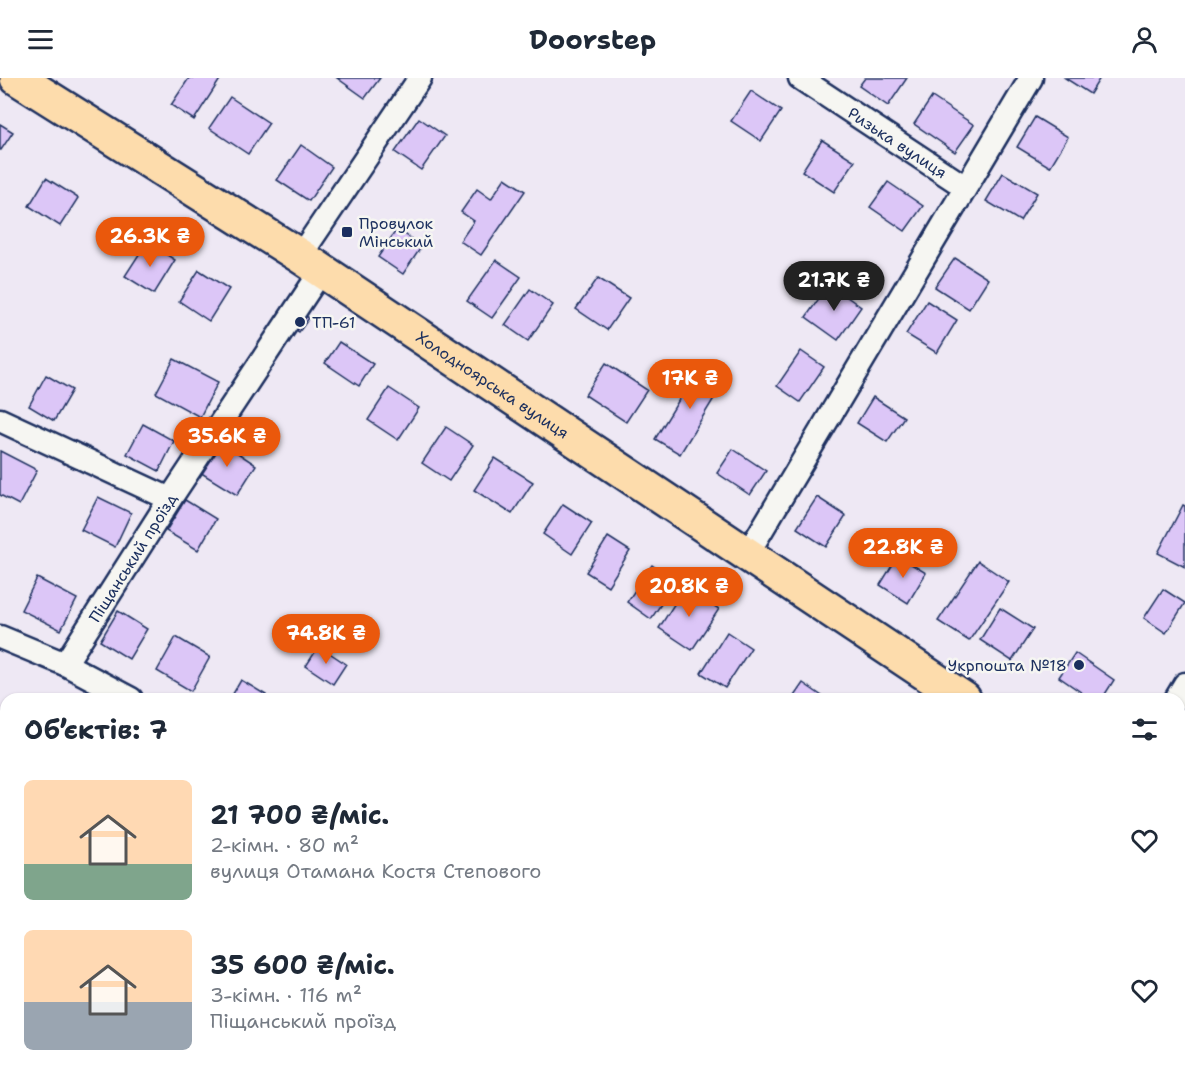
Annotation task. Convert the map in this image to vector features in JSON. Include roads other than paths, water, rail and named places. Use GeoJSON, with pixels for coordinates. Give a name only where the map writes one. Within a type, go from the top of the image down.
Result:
{"type":"FeatureCollection","features":[{"type":"Feature","properties":{"kind":"main road","name":"Холодноярська вулиця"},"geometry":{"type":"LineString","coordinates":[[17,78],[311,263],[955,693]]}},
{"type":"Feature","properties":{"kind":"street","name":"Піщанський проїзд"},"geometry":{"type":"LineString","coordinates":[[65,664],[170,499],[420,78]]}},
{"type":"Feature","properties":{"kind":"street","name":"Ризька вулиця"},"geometry":{"type":"LineString","coordinates":[[800,78],[965,187]]}},
{"type":"Feature","properties":{"kind":"street"},"geometry":{"type":"LineString","coordinates":[[748,553],[1031,78]]}},
{"type":"Feature","properties":{"kind":"street"},"geometry":{"type":"LineString","coordinates":[[0,420],[170,499]]}},
{"type":"Feature","properties":{"kind":"street"},"geometry":{"type":"LineString","coordinates":[[0,637],[65,664],[120,693]]}},
{"type":"Feature","properties":{"kind":"place","name":"Провулок Мінський"},"geometry":{"type":"Point","coordinates":[347,232]}},
{"type":"Feature","properties":{"kind":"place","name":"ТП-61"},"geometry":{"type":"Point","coordinates":[300,322]}},
{"type":"Feature","properties":{"kind":"place","name":"Укрпошта №18"},"geometry":{"type":"Point","coordinates":[1079,665]}}]}
